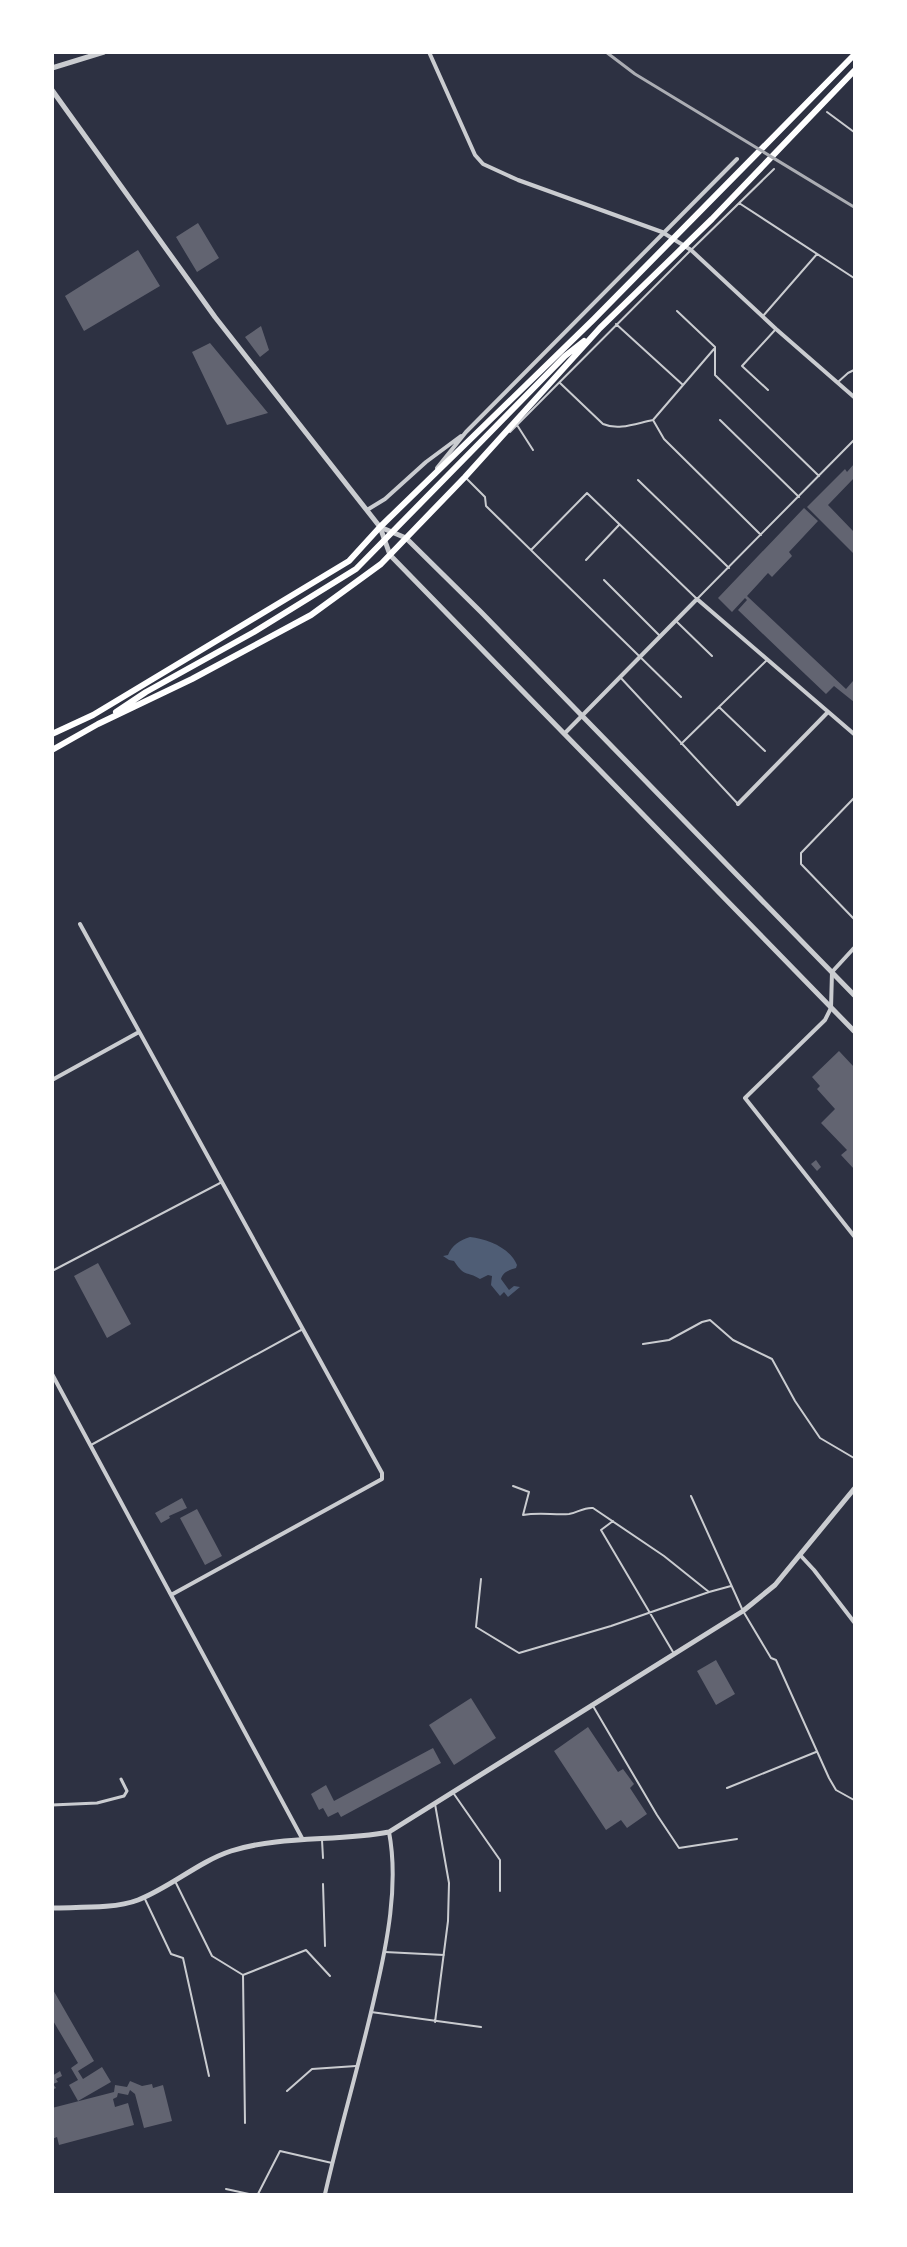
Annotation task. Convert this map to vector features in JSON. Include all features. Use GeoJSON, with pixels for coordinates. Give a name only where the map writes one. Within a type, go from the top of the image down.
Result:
{"type":"FeatureCollection","features":[{"type":"Feature","properties":{"kind":"main road"},"geometry":{"type":"LineString","coordinates":[[93,715],[349,561],[380,527],[592,320],[855,55]]}},
{"type":"Feature","properties":{"kind":"main road"},"geometry":{"type":"LineString","coordinates":[[98,724],[192,680],[311,615],[381,564],[465,477],[600,328],[712,219],[855,71]]}},
{"type":"Feature","properties":{"kind":"main road"},"geometry":{"type":"LineString","coordinates":[[565,356],[592,320]]}},
{"type":"Feature","properties":{"kind":"main road"},"geometry":{"type":"LineString","coordinates":[[52,750],[98,724],[146,692],[265,626],[356,569],[565,356],[600,328]]}},
{"type":"Feature","properties":{"kind":"main road"},"geometry":{"type":"LineString","coordinates":[[52,734],[146,692]]}},
{"type":"Feature","properties":{"kind":"street"},"geometry":{"type":"LineString","coordinates":[[52,68],[104,52]]}},
{"type":"Feature","properties":{"kind":"street"},"geometry":{"type":"LineString","coordinates":[[429,52],[476,155],[483,164],[518,180],[662,232],[691,250],[776,329],[855,397]]}},
{"type":"Feature","properties":{"kind":"street"},"geometry":{"type":"LineString","coordinates":[[52,90],[189,282],[380,527],[390,555],[855,1031]]}},
{"type":"Feature","properties":{"kind":"street"},"geometry":{"type":"LineString","coordinates":[[424,484],[466,432],[737,159]]}},
{"type":"Feature","properties":{"kind":"street"},"geometry":{"type":"LineString","coordinates":[[367,510],[385,499],[426,462],[466,432]]}},
{"type":"Feature","properties":{"kind":"street"},"geometry":{"type":"LineString","coordinates":[[380,527],[406,538],[855,995]]}},
{"type":"Feature","properties":{"kind":"street"},"geometry":{"type":"LineString","coordinates":[[565,733],[697,599],[855,734]]}},
{"type":"Feature","properties":{"kind":"street"},"geometry":{"type":"LineString","coordinates":[[738,804],[828,712]]}},
{"type":"Feature","properties":{"kind":"street"},"geometry":{"type":"LineString","coordinates":[[80,924],[382,1473],[382,1479],[171,1595]]}},
{"type":"Feature","properties":{"kind":"street"},"geometry":{"type":"LineString","coordinates":[[855,948],[832,972],[831,1008],[825,1020],[745,1098],[855,1236]]}},
{"type":"Feature","properties":{"kind":"street"},"geometry":{"type":"LineString","coordinates":[[52,1080],[139,1032]]}},
{"type":"Feature","properties":{"kind":"street"},"geometry":{"type":"LineString","coordinates":[[52,1374],[304,1840]]}},
{"type":"Feature","properties":{"kind":"street"},"geometry":{"type":"LineString","coordinates":[[52,1908],[129,1902],[144,1897],[201,1864],[230,1851],[268,1842],[322,1840],[389,1832],[743,1611],[775,1585],[855,1490]]}},
{"type":"Feature","properties":{"kind":"street"},"geometry":{"type":"LineString","coordinates":[[801,1556],[855,1622]]}},
{"type":"Feature","properties":{"kind":"street"},"geometry":{"type":"LineString","coordinates":[[52,1805],[97,1803],[124,1796],[127,1791],[121,1779]]}},
{"type":"Feature","properties":{"kind":"street"},"geometry":{"type":"LineString","coordinates":[[325,2194],[359,2066],[385,1952],[391,1917],[392,1844],[389,1832]]}},
{"type":"Feature","properties":{"kind":"lane"},"geometry":{"type":"LineString","coordinates":[[826,112],[855,132]]}},
{"type":"Feature","properties":{"kind":"lane"},"geometry":{"type":"LineString","coordinates":[[681,697],[486,506],[485,497],[465,477],[774,169]]}},
{"type":"Feature","properties":{"kind":"lane"},"geometry":{"type":"LineString","coordinates":[[739,203],[855,278]]}},
{"type":"Feature","properties":{"kind":"lane"},"geometry":{"type":"LineString","coordinates":[[763,316],[817,254]]}},
{"type":"Feature","properties":{"kind":"lane"},"geometry":{"type":"LineString","coordinates":[[677,312],[715,347],[716,375],[819,476]]}},
{"type":"Feature","properties":{"kind":"lane"},"geometry":{"type":"LineString","coordinates":[[616,324],[683,385]]}},
{"type":"Feature","properties":{"kind":"lane"},"geometry":{"type":"LineString","coordinates":[[768,390],[742,366],[776,329]]}},
{"type":"Feature","properties":{"kind":"lane"},"geometry":{"type":"LineString","coordinates":[[559,382],[603,424],[610,427],[616,428],[653,420],[715,347]]}},
{"type":"Feature","properties":{"kind":"lane"},"geometry":{"type":"LineString","coordinates":[[837,383],[855,370]]}},
{"type":"Feature","properties":{"kind":"lane"},"geometry":{"type":"LineString","coordinates":[[653,420],[664,439],[761,535]]}},
{"type":"Feature","properties":{"kind":"lane"},"geometry":{"type":"LineString","coordinates":[[720,420],[799,497]]}},
{"type":"Feature","properties":{"kind":"lane"},"geometry":{"type":"LineString","coordinates":[[517,425],[533,450]]}},
{"type":"Feature","properties":{"kind":"lane"},"geometry":{"type":"LineString","coordinates":[[531,550],[587,493],[697,599],[855,440]]}},
{"type":"Feature","properties":{"kind":"lane"},"geometry":{"type":"LineString","coordinates":[[638,480],[729,568]]}},
{"type":"Feature","properties":{"kind":"lane"},"geometry":{"type":"LineString","coordinates":[[586,560],[620,525]]}},
{"type":"Feature","properties":{"kind":"lane"},"geometry":{"type":"LineString","coordinates":[[604,580],[661,636]]}},
{"type":"Feature","properties":{"kind":"lane"},"geometry":{"type":"LineString","coordinates":[[676,621],[712,656]]}},
{"type":"Feature","properties":{"kind":"lane"},"geometry":{"type":"LineString","coordinates":[[681,744],[766,660]]}},
{"type":"Feature","properties":{"kind":"lane"},"geometry":{"type":"LineString","coordinates":[[620,678],[738,804]]}},
{"type":"Feature","properties":{"kind":"lane"},"geometry":{"type":"LineString","coordinates":[[719,707],[765,751]]}},
{"type":"Feature","properties":{"kind":"lane"},"geometry":{"type":"LineString","coordinates":[[855,798],[801,853],[800,859],[801,864],[855,919]]}},
{"type":"Feature","properties":{"kind":"lane"},"geometry":{"type":"LineString","coordinates":[[52,1271],[222,1182]]}},
{"type":"Feature","properties":{"kind":"lane"},"geometry":{"type":"LineString","coordinates":[[643,1344],[669,1340],[710,1320],[733,1340],[772,1359],[795,1401],[820,1438],[855,1458]]}},
{"type":"Feature","properties":{"kind":"lane"},"geometry":{"type":"LineString","coordinates":[[91,1445],[303,1329]]}},
{"type":"Feature","properties":{"kind":"lane"},"geometry":{"type":"LineString","coordinates":[[513,1486],[529,1492],[524,1515],[538,1512],[571,1514],[585,1507],[593,1508],[664,1556],[709,1592]]}},
{"type":"Feature","properties":{"kind":"lane"},"geometry":{"type":"LineString","coordinates":[[691,1496],[743,1611],[771,1658],[776,1660],[836,1790],[855,1800]]}},
{"type":"Feature","properties":{"kind":"lane"},"geometry":{"type":"LineString","coordinates":[[613,1521],[601,1530],[674,1653]]}},
{"type":"Feature","properties":{"kind":"lane"},"geometry":{"type":"LineString","coordinates":[[481,1579],[476,1627],[519,1653],[731,1586]]}},
{"type":"Feature","properties":{"kind":"lane"},"geometry":{"type":"LineString","coordinates":[[592,1706],[679,1848],[737,1839]]}},
{"type":"Feature","properties":{"kind":"lane"},"geometry":{"type":"LineString","coordinates":[[727,1788],[817,1752]]}},
{"type":"Feature","properties":{"kind":"lane"},"geometry":{"type":"LineString","coordinates":[[453,1793],[500,1860],[500,1891]]}},
{"type":"Feature","properties":{"kind":"lane"},"geometry":{"type":"LineString","coordinates":[[435,1804],[449,1883],[448,1922],[435,2022]]}},
{"type":"Feature","properties":{"kind":"lane"},"geometry":{"type":"LineString","coordinates":[[322,1840],[323,1858]]}},
{"type":"Feature","properties":{"kind":"lane"},"geometry":{"type":"LineString","coordinates":[[175,1881],[212,1956],[243,1975]]}},
{"type":"Feature","properties":{"kind":"lane"},"geometry":{"type":"LineString","coordinates":[[324,1884],[325,1946]]}},
{"type":"Feature","properties":{"kind":"lane"},"geometry":{"type":"LineString","coordinates":[[144,1897],[171,1954],[183,1958],[209,2076]]}},
{"type":"Feature","properties":{"kind":"lane"},"geometry":{"type":"LineString","coordinates":[[243,1975],[306,1950],[330,1976]]}},
{"type":"Feature","properties":{"kind":"lane"},"geometry":{"type":"LineString","coordinates":[[385,1952],[444,1955]]}},
{"type":"Feature","properties":{"kind":"lane"},"geometry":{"type":"LineString","coordinates":[[243,1975],[245,2123]]}},
{"type":"Feature","properties":{"kind":"lane"},"geometry":{"type":"LineString","coordinates":[[371,2012],[481,2028]]}},
{"type":"Feature","properties":{"kind":"lane"},"geometry":{"type":"LineString","coordinates":[[287,2091],[312,2069],[359,2066]]}},
{"type":"Feature","properties":{"kind":"lane"},"geometry":{"type":"LineString","coordinates":[[258,2194],[280,2151],[332,2163]]}},
{"type":"Feature","properties":{"kind":"lane"},"geometry":{"type":"LineString","coordinates":[[226,2189],[249,2194]]}},
{"type":"Feature","properties":{"kind":"water"},"geometry":{"type":"Polygon","coordinates":[[[470,1237],[498,1245],[514,1259],[516,1268],[505,1273],[501,1279],[509,1290],[514,1286],[520,1287],[508,1297],[504,1292],[500,1296],[491,1285],[492,1276],[488,1275],[480,1279],[464,1272],[454,1261],[443,1256],[448,1255],[457,1243],[470,1237]]]}},
{"type":"Feature","properties":{"kind":"building"},"geometry":{"type":"Polygon","coordinates":[[[198,223],[219,258],[197,272],[176,237],[198,223]]]}},
{"type":"Feature","properties":{"kind":"building"},"geometry":{"type":"Polygon","coordinates":[[[138,250],[160,286],[84,331],[65,296],[138,250]]]}},
{"type":"Feature","properties":{"kind":"building"},"geometry":{"type":"Polygon","coordinates":[[[261,326],[269,350],[260,357],[245,337],[261,326]]]}},
{"type":"Feature","properties":{"kind":"building"},"geometry":{"type":"Polygon","coordinates":[[[210,343],[268,413],[227,425],[192,352],[210,343]]]}},
{"type":"Feature","properties":{"kind":"building"},"geometry":{"type":"Polygon","coordinates":[[[854,464],[854,478],[828,505],[854,532],[854,554],[807,507],[845,469],[847,472],[854,464]]]}},
{"type":"Feature","properties":{"kind":"building"},"geometry":{"type":"Polygon","coordinates":[[[804,508],[818,521],[789,552],[792,556],[772,577],[768,573],[747,596],[846,689],[853,681],[854,702],[834,686],[826,694],[786,656],[738,610],[747,600],[745,598],[732,612],[718,598],[804,508]]]}},
{"type":"Feature","properties":{"kind":"building"},"geometry":{"type":"Polygon","coordinates":[[[839,1051],[854,1067],[854,1169],[841,1155],[847,1150],[821,1123],[835,1109],[817,1089],[820,1086],[812,1077],[839,1051]]]}},
{"type":"Feature","properties":{"kind":"building"},"geometry":{"type":"Polygon","coordinates":[[[816,1160],[821,1167],[817,1171],[811,1164],[816,1160]]]}},
{"type":"Feature","properties":{"kind":"building"},"geometry":{"type":"Polygon","coordinates":[[[98,1263],[131,1324],[107,1338],[74,1276],[98,1263]]]}},
{"type":"Feature","properties":{"kind":"building"},"geometry":{"type":"Polygon","coordinates":[[[182,1498],[187,1508],[169,1516],[170,1518],[161,1523],[155,1513],[182,1498]]]}},
{"type":"Feature","properties":{"kind":"building"},"geometry":{"type":"Polygon","coordinates":[[[197,1509],[222,1556],[205,1565],[180,1518],[197,1509]]]}},
{"type":"Feature","properties":{"kind":"building"},"geometry":{"type":"Polygon","coordinates":[[[716,1660],[735,1694],[716,1705],[697,1671],[716,1660]]]}},
{"type":"Feature","properties":{"kind":"building"},"geometry":{"type":"Polygon","coordinates":[[[471,1698],[496,1738],[454,1765],[429,1725],[471,1698]]]}},
{"type":"Feature","properties":{"kind":"building"},"geometry":{"type":"Polygon","coordinates":[[[588,1727],[618,1772],[623,1769],[634,1784],[630,1788],[647,1814],[627,1828],[621,1820],[606,1830],[554,1751],[588,1727]]]}},
{"type":"Feature","properties":{"kind":"building"},"geometry":{"type":"Polygon","coordinates":[[[433,1748],[441,1763],[341,1817],[338,1812],[328,1817],[323,1808],[319,1810],[311,1794],[326,1785],[334,1801],[433,1748]]]}},
{"type":"Feature","properties":{"kind":"building"},"geometry":{"type":"Polygon","coordinates":[[[52,1988],[94,2061],[78,2071],[83,2079],[102,2067],[111,2082],[78,2101],[69,2085],[78,2080],[71,2068],[78,2063],[52,2019],[52,1988]]]}},
{"type":"Feature","properties":{"kind":"building"},"geometry":{"type":"Polygon","coordinates":[[[60,2071],[62,2076],[56,2079],[58,2082],[53,2084],[56,2088],[52,2090],[52,2076],[60,2071]]]}},
{"type":"Feature","properties":{"kind":"building"},"geometry":{"type":"Polygon","coordinates":[[[130,2081],[142,2086],[152,2084],[153,2088],[163,2085],[172,2121],[144,2128],[135,2094],[130,2090],[128,2095],[118,2093],[113,2099],[115,2107],[128,2103],[134,2125],[59,2145],[57,2137],[52,2139],[52,2108],[114,2092],[115,2085],[127,2087],[130,2081]]]}},
{"type":"Feature","properties":{"kind":"railway"},"geometry":{"type":"LineString","coordinates":[[606,52],[635,74],[854,207]]}}]}
